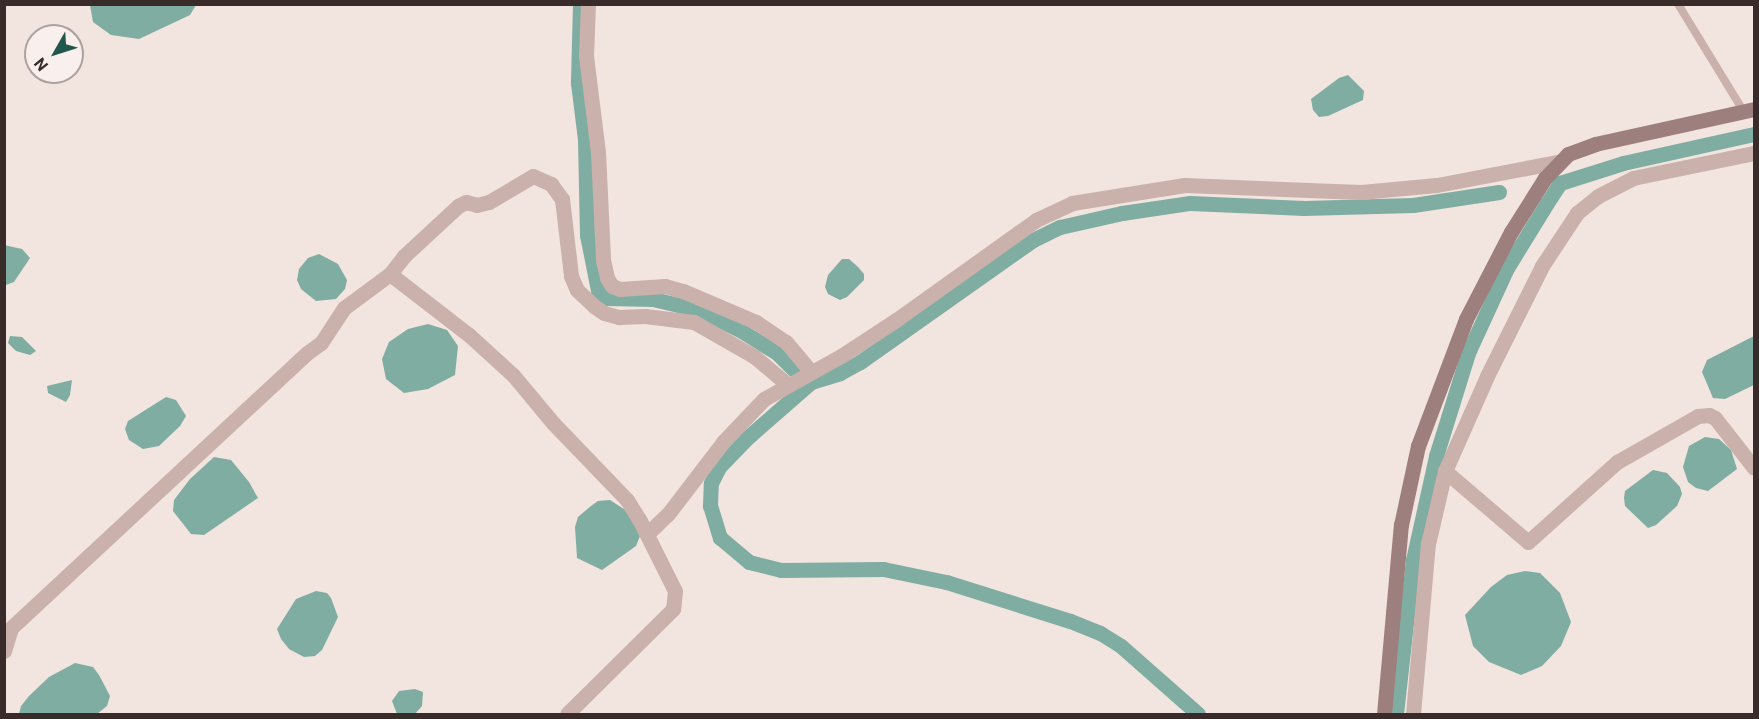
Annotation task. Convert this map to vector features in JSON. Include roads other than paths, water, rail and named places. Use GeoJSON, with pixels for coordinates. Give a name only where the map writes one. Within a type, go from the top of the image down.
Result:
{"type":"FeatureCollection","features":[{"type":"Feature","properties":{"kind":"street"},"geometry":{"type":"LineString","coordinates":[[588,4],[586,56],[598,152],[602,250],[607,278],[612,286],[620,289],[665,286],[683,291],[756,322],[786,342],[810,371]]}},
{"type":"Feature","properties":{"kind":"street"},"geometry":{"type":"LineString","coordinates":[[1384,714],[1401,525],[1418,446],[1466,319],[1511,232],[1558,162],[1568,154],[1595,144],[1749,110]]}},
{"type":"Feature","properties":{"kind":"street"},"geometry":{"type":"LineString","coordinates":[[1413,714],[1428,544],[1445,471],[1486,376],[1542,266],[1577,213],[1598,196],[1633,178],[1755,153]]}},
{"type":"Feature","properties":{"kind":"street"},"geometry":{"type":"LineString","coordinates":[[646,534],[668,514],[747,414],[764,399],[840,356],[896,320],[1036,220],[1072,203],[1185,185],[1361,192],[1437,185],[1558,162]]}},
{"type":"Feature","properties":{"kind":"street"},"geometry":{"type":"LineString","coordinates":[[4,651],[11,627],[307,352],[321,343],[344,309],[390,274],[404,256],[458,206],[466,202],[477,204],[489,202],[534,176],[551,184],[562,199],[572,276],[577,290],[594,306],[604,313],[620,317],[645,316],[694,322],[755,357],[788,385]]}},
{"type":"Feature","properties":{"kind":"street"},"geometry":{"type":"LineString","coordinates":[[390,274],[469,335],[513,375],[553,423],[627,500],[675,591],[673,609],[567,714]]}},
{"type":"Feature","properties":{"kind":"street"},"geometry":{"type":"LineString","coordinates":[[1445,471],[1528,542],[1617,462],[1698,416],[1709,415],[1715,418],[1755,468]]}},
{"type":"Feature","properties":{"kind":"lane"},"geometry":{"type":"LineString","coordinates":[[1678,4],[1749,110]]}},
{"type":"Feature","properties":{"kind":"water"},"geometry":{"type":"Polygon","coordinates":[[[90,4],[196,5],[190,15],[139,39],[111,35],[93,22],[90,4]]]}},
{"type":"Feature","properties":{"kind":"water"},"geometry":{"type":"Polygon","coordinates":[[[1348,75],[1364,91],[1363,100],[1328,116],[1319,117],[1313,110],[1311,99],[1339,78],[1348,75]]]}},
{"type":"Feature","properties":{"kind":"water"},"geometry":{"type":"Polygon","coordinates":[[[4,245],[22,249],[30,258],[14,282],[6,285],[4,245]]]}},
{"type":"Feature","properties":{"kind":"water"},"geometry":{"type":"Polygon","coordinates":[[[319,254],[338,264],[347,280],[345,289],[336,299],[316,301],[301,289],[297,280],[299,269],[308,258],[319,254]]]}},
{"type":"Feature","properties":{"kind":"water"},"geometry":{"type":"Polygon","coordinates":[[[842,259],[849,259],[858,267],[864,274],[864,280],[847,297],[840,300],[828,294],[825,287],[828,275],[842,259]]]}},
{"type":"Feature","properties":{"kind":"water"},"geometry":{"type":"Polygon","coordinates":[[[428,324],[447,330],[458,346],[455,375],[428,389],[404,393],[386,379],[382,359],[389,342],[408,329],[428,324]]]}},
{"type":"Feature","properties":{"kind":"water"},"geometry":{"type":"Polygon","coordinates":[[[10,336],[22,337],[36,351],[30,355],[16,351],[8,343],[10,336]]]}},
{"type":"Feature","properties":{"kind":"water"},"geometry":{"type":"Polygon","coordinates":[[[1754,336],[1754,385],[1725,399],[1713,398],[1702,372],[1707,360],[1754,336]]]}},
{"type":"Feature","properties":{"kind":"water"},"geometry":{"type":"Polygon","coordinates":[[[72,380],[70,395],[66,402],[48,393],[47,386],[72,380]]]}},
{"type":"Feature","properties":{"kind":"water"},"geometry":{"type":"Polygon","coordinates":[[[166,397],[176,400],[186,416],[180,426],[159,446],[143,449],[129,440],[125,429],[128,421],[166,397]]]}},
{"type":"Feature","properties":{"kind":"water"},"geometry":{"type":"Polygon","coordinates":[[[1705,437],[1719,439],[1731,450],[1737,469],[1708,491],[1696,488],[1688,482],[1683,467],[1689,446],[1705,437]]]}},
{"type":"Feature","properties":{"kind":"water"},"geometry":{"type":"Polygon","coordinates":[[[214,457],[231,460],[249,482],[258,498],[204,535],[191,534],[173,511],[174,500],[190,479],[214,457]]]}},
{"type":"Feature","properties":{"kind":"water"},"geometry":{"type":"Polygon","coordinates":[[[1653,470],[1667,473],[1680,487],[1682,494],[1677,506],[1656,525],[1648,528],[1625,506],[1624,498],[1625,491],[1653,470]]]}},
{"type":"Feature","properties":{"kind":"water"},"geometry":{"type":"Polygon","coordinates":[[[610,500],[630,513],[640,536],[636,546],[602,570],[577,558],[575,527],[578,517],[591,506],[598,501],[610,500]]]}},
{"type":"Feature","properties":{"kind":"water"},"geometry":{"type":"Polygon","coordinates":[[[1525,571],[1540,573],[1560,593],[1571,622],[1561,646],[1542,666],[1521,675],[1489,662],[1473,646],[1465,615],[1491,587],[1507,575],[1525,571]]]}},
{"type":"Feature","properties":{"kind":"water"},"geometry":{"type":"Polygon","coordinates":[[[316,591],[327,593],[338,617],[322,650],[315,656],[304,657],[289,649],[277,629],[296,599],[316,591]]]}},
{"type":"Feature","properties":{"kind":"water"},"geometry":{"type":"Polygon","coordinates":[[[75,663],[93,667],[99,675],[110,696],[107,706],[97,714],[19,714],[21,706],[29,696],[49,677],[75,663]]]}},
{"type":"Feature","properties":{"kind":"water"},"geometry":{"type":"Polygon","coordinates":[[[415,689],[423,692],[422,706],[415,714],[397,714],[392,701],[399,691],[415,689]]]}},
{"type":"Feature","properties":{"kind":"waterway"},"geometry":{"type":"LineString","coordinates":[[580,4],[578,83],[585,139],[587,235],[598,290],[607,298],[653,299],[699,310],[740,330],[777,353],[793,369]]}},
{"type":"Feature","properties":{"kind":"waterway"},"geometry":{"type":"LineString","coordinates":[[1396,714],[1413,560],[1436,456],[1468,353],[1507,268],[1547,203],[1560,183],[1623,163],[1754,134]]}},
{"type":"Feature","properties":{"kind":"waterway"},"geometry":{"type":"LineString","coordinates":[[1198,714],[1121,646],[1100,633],[1070,621],[946,582],[883,569],[781,570],[749,562],[720,538],[710,506],[711,483],[719,467],[747,438],[811,382],[840,373],[860,362],[1033,240],[1060,227],[1122,213],[1190,203],[1304,208],[1413,205],[1499,192]]}}]}
